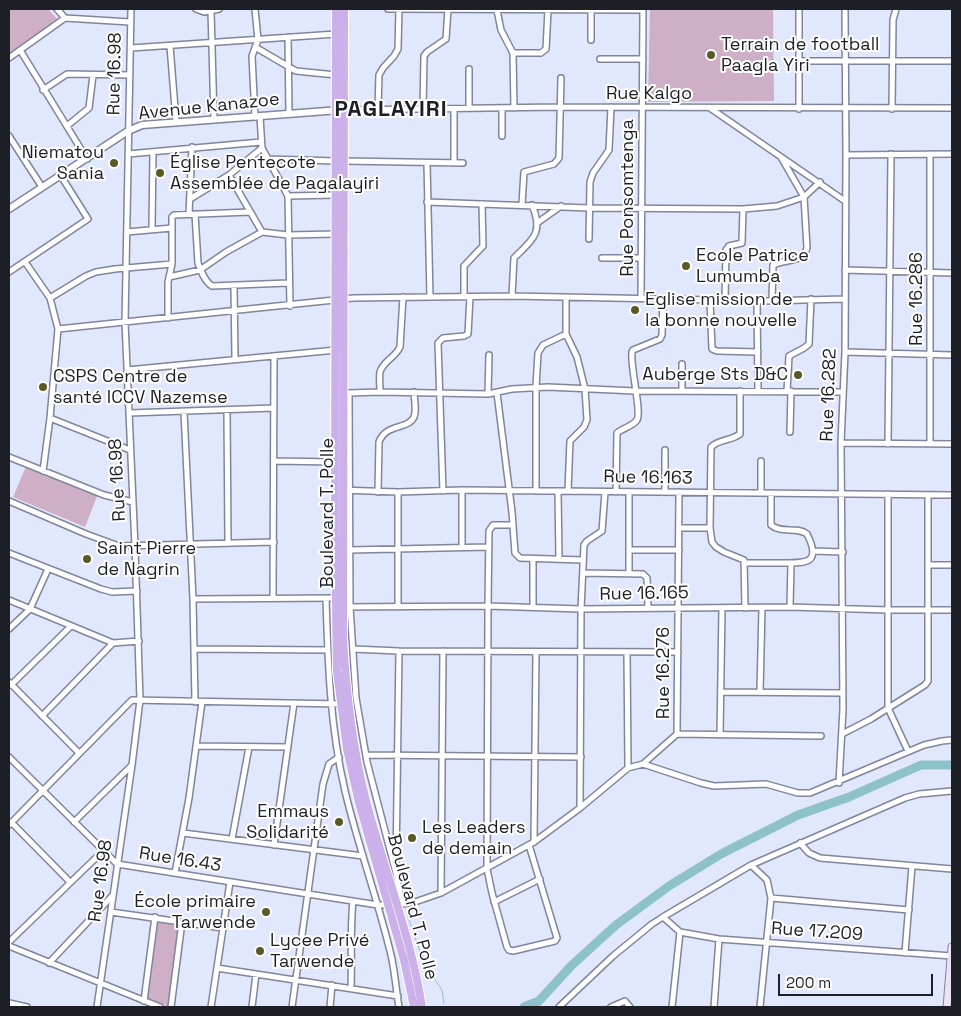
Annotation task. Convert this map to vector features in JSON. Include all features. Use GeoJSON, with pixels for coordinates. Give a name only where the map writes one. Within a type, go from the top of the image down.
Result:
{"type":"FeatureCollection","features":[{"type":"Feature","properties":{"kind":"highway","name":"Boulevard T. Polle"},"geometry":{"type":"LineString","coordinates":[[336,9],[336,75],[341,110]]}},
{"type":"Feature","properties":{"kind":"highway","name":"Boulevard T. Polle"},"geometry":{"type":"LineString","coordinates":[[344,9],[341,110],[340,300],[336,350],[335,462],[343,490],[336,598],[342,607],[337,671],[340,704],[359,803],[396,904],[404,960],[414,1007]]}},
{"type":"Feature","properties":{"kind":"highway","name":"Boulevard T. Polle"},"geometry":{"type":"LineString","coordinates":[[341,161],[336,195],[336,234],[346,393],[342,607],[344,670],[355,751],[365,797],[412,958],[422,1007]]}},
{"type":"Feature","properties":{"kind":"main road"},"geometry":{"type":"LineString","coordinates":[[947,1007],[952,947]]}},
{"type":"Feature","properties":{"kind":"street"},"geometry":{"type":"LineString","coordinates":[[56,9],[65,18]]}},
{"type":"Feature","properties":{"kind":"street","name":"Rue 16.98"},"geometry":{"type":"LineString","coordinates":[[97,1007],[140,700],[125,322],[131,9]]}},
{"type":"Feature","properties":{"kind":"street"},"geometry":{"type":"LineString","coordinates":[[196,9],[211,11],[219,9]]}},
{"type":"Feature","properties":{"kind":"street"},"geometry":{"type":"LineString","coordinates":[[256,9],[258,40],[252,56],[262,145],[267,159],[288,196],[288,283],[290,306]]}},
{"type":"Feature","properties":{"kind":"street"},"geometry":{"type":"LineString","coordinates":[[388,9],[643,9]]}},
{"type":"Feature","properties":{"kind":"street"},"geometry":{"type":"LineString","coordinates":[[378,108],[379,75],[398,48],[399,9]]}},
{"type":"Feature","properties":{"kind":"street"},"geometry":{"type":"LineString","coordinates":[[423,108],[424,56],[426,52],[446,38],[448,9]]}},
{"type":"Feature","properties":{"kind":"street","name":"Rue Ponsomtenga"},"geometry":{"type":"LineString","coordinates":[[641,298],[643,9]]}},
{"type":"Feature","properties":{"kind":"street"},"geometry":{"type":"LineString","coordinates":[[799,9],[799,109]]}},
{"type":"Feature","properties":{"kind":"street","name":"Rue 16.282"},"geometry":{"type":"LineString","coordinates":[[839,783],[843,693],[841,444],[845,352],[845,9]]}},
{"type":"Feature","properties":{"kind":"street"},"geometry":{"type":"LineString","coordinates":[[892,108],[893,20],[896,9]]}},
{"type":"Feature","properties":{"kind":"street"},"geometry":{"type":"LineString","coordinates":[[497,10],[501,30],[514,53],[514,108]]}},
{"type":"Feature","properties":{"kind":"street"},"geometry":{"type":"LineString","coordinates":[[514,53],[541,53],[546,49],[548,10]]}},
{"type":"Feature","properties":{"kind":"street"},"geometry":{"type":"LineString","coordinates":[[591,10],[591,40]]}},
{"type":"Feature","properties":{"kind":"street"},"geometry":{"type":"LineString","coordinates":[[211,11],[214,119]]}},
{"type":"Feature","properties":{"kind":"street"},"geometry":{"type":"LineString","coordinates":[[9,58],[65,18],[130,22]]}},
{"type":"Feature","properties":{"kind":"street"},"geometry":{"type":"LineString","coordinates":[[131,48],[336,34]]}},
{"type":"Feature","properties":{"kind":"street"},"geometry":{"type":"LineString","coordinates":[[288,37],[289,114]]}},
{"type":"Feature","properties":{"kind":"street"},"geometry":{"type":"LineString","coordinates":[[170,46],[176,121]]}},
{"type":"Feature","properties":{"kind":"street"},"geometry":{"type":"LineString","coordinates":[[255,47],[289,68],[306,73],[336,75]]}},
{"type":"Feature","properties":{"kind":"street"},"geometry":{"type":"LineString","coordinates":[[20,50],[87,159]]}},
{"type":"Feature","properties":{"kind":"street"},"geometry":{"type":"LineString","coordinates":[[600,59],[643,59]]}},
{"type":"Feature","properties":{"kind":"street"},"geometry":{"type":"LineString","coordinates":[[799,61],[952,61]]}},
{"type":"Feature","properties":{"kind":"street"},"geometry":{"type":"LineString","coordinates":[[469,68],[469,108]]}},
{"type":"Feature","properties":{"kind":"street"},"geometry":{"type":"LineString","coordinates":[[43,90],[68,74],[130,75]]}},
{"type":"Feature","properties":{"kind":"street"},"geometry":{"type":"LineString","coordinates":[[67,126],[89,108],[92,75]]}},
{"type":"Feature","properties":{"kind":"street"},"geometry":{"type":"LineString","coordinates":[[522,204],[524,172],[554,164],[559,158],[561,78]]}},
{"type":"Feature","properties":{"kind":"street","name":"Rue Kalgo"},"geometry":{"type":"LineString","coordinates":[[341,110],[378,108],[952,108]]}},
{"type":"Feature","properties":{"kind":"street"},"geometry":{"type":"LineString","coordinates":[[454,108],[454,163]]}},
{"type":"Feature","properties":{"kind":"street"},"geometry":{"type":"LineString","coordinates":[[502,108],[502,136]]}},
{"type":"Feature","properties":{"kind":"street"},"geometry":{"type":"LineString","coordinates":[[590,239],[590,182],[593,173],[608,150],[610,108]]}},
{"type":"Feature","properties":{"kind":"street"},"geometry":{"type":"LineString","coordinates":[[710,108],[845,201]]}},
{"type":"Feature","properties":{"kind":"street","name":"Avenue Kanazoe"},"geometry":{"type":"LineString","coordinates":[[9,208],[128,131],[142,125],[341,110]]}},
{"type":"Feature","properties":{"kind":"street"},"geometry":{"type":"LineString","coordinates":[[9,136],[11,146],[42,187]]}},
{"type":"Feature","properties":{"kind":"street"},"geometry":{"type":"LineString","coordinates":[[128,154],[192,147],[262,145]]}},
{"type":"Feature","properties":{"kind":"street"},"geometry":{"type":"LineString","coordinates":[[190,199],[229,175],[262,145]]}},
{"type":"Feature","properties":{"kind":"street"},"geometry":{"type":"LineString","coordinates":[[192,147],[190,199],[196,254],[200,270],[207,282],[212,286],[288,283]]}},
{"type":"Feature","properties":{"kind":"street"},"geometry":{"type":"LineString","coordinates":[[152,230],[153,152]]}},
{"type":"Feature","properties":{"kind":"street"},"geometry":{"type":"LineString","coordinates":[[888,444],[891,154]]}},
{"type":"Feature","properties":{"kind":"street","name":"Rue 16.286"},"geometry":{"type":"LineString","coordinates":[[930,154],[930,444]]}},
{"type":"Feature","properties":{"kind":"street"},"geometry":{"type":"LineString","coordinates":[[846,155],[952,154]]}},
{"type":"Feature","properties":{"kind":"street"},"geometry":{"type":"LineString","coordinates":[[772,300],[773,265],[799,259],[806,253],[807,248],[804,197],[781,156]]}},
{"type":"Feature","properties":{"kind":"street"},"geometry":{"type":"LineString","coordinates":[[267,159],[464,164]]}},
{"type":"Feature","properties":{"kind":"street"},"geometry":{"type":"LineString","coordinates":[[426,163],[430,297]]}},
{"type":"Feature","properties":{"kind":"street"},"geometry":{"type":"LineString","coordinates":[[229,175],[262,232]]}},
{"type":"Feature","properties":{"kind":"street"},"geometry":{"type":"LineString","coordinates":[[9,272],[88,219],[60,176]]}},
{"type":"Feature","properties":{"kind":"street"},"geometry":{"type":"LineString","coordinates":[[427,202],[522,204],[589,208],[743,209],[777,206],[804,197],[820,182]]}},
{"type":"Feature","properties":{"kind":"street"},"geometry":{"type":"LineString","coordinates":[[288,196],[336,195]]}},
{"type":"Feature","properties":{"kind":"street"},"geometry":{"type":"LineString","coordinates":[[443,491],[439,341],[443,338],[468,334],[464,266],[484,246],[482,204]]}},
{"type":"Feature","properties":{"kind":"street"},"geometry":{"type":"LineString","coordinates":[[512,296],[514,258],[536,234],[537,224],[532,205]]}},
{"type":"Feature","properties":{"kind":"street"},"geometry":{"type":"LineString","coordinates":[[537,224],[561,206]]}},
{"type":"Feature","properties":{"kind":"street"},"geometry":{"type":"LineString","coordinates":[[726,300],[726,250],[728,246],[742,243],[743,209]]}},
{"type":"Feature","properties":{"kind":"street"},"geometry":{"type":"LineString","coordinates":[[168,318],[169,277],[172,264],[172,217],[174,215],[250,212]]}},
{"type":"Feature","properties":{"kind":"street"},"geometry":{"type":"LineString","coordinates":[[127,232],[172,228]]}},
{"type":"Feature","properties":{"kind":"street"},"geometry":{"type":"LineString","coordinates":[[169,277],[200,270],[226,252],[262,232],[288,235],[336,234]]}},
{"type":"Feature","properties":{"kind":"street"},"geometry":{"type":"LineString","coordinates":[[602,258],[641,258]]}},
{"type":"Feature","properties":{"kind":"street"},"geometry":{"type":"LineString","coordinates":[[25,262],[50,298],[58,329],[43,470]]}},
{"type":"Feature","properties":{"kind":"street"},"geometry":{"type":"LineString","coordinates":[[50,298],[96,272],[115,268],[172,264]]}},
{"type":"Feature","properties":{"kind":"street"},"geometry":{"type":"LineString","coordinates":[[845,270],[952,273]]}},
{"type":"Feature","properties":{"kind":"street"},"geometry":{"type":"LineString","coordinates":[[234,286],[235,359]]}},
{"type":"Feature","properties":{"kind":"street"},"geometry":{"type":"LineString","coordinates":[[58,329],[340,300],[403,297],[512,296],[757,301],[845,299]]}},
{"type":"Feature","properties":{"kind":"street"},"geometry":{"type":"LineString","coordinates":[[380,392],[380,372],[400,347],[403,297]]}},
{"type":"Feature","properties":{"kind":"street"},"geometry":{"type":"LineString","coordinates":[[566,298],[566,334],[577,354],[584,389],[587,420],[584,427],[570,441],[568,491]]}},
{"type":"Feature","properties":{"kind":"street"},"geometry":{"type":"LineString","coordinates":[[616,492],[617,433],[638,419],[639,413],[632,352],[657,341],[662,336],[663,298]]}},
{"type":"Feature","properties":{"kind":"street"},"geometry":{"type":"LineString","coordinates":[[710,300],[712,349],[717,351],[758,352]]}},
{"type":"Feature","properties":{"kind":"street"},"geometry":{"type":"LineString","coordinates":[[790,432],[789,356],[809,344],[811,300]]}},
{"type":"Feature","properties":{"kind":"street"},"geometry":{"type":"LineString","coordinates":[[757,301],[758,391]]}},
{"type":"Feature","properties":{"kind":"street"},"geometry":{"type":"LineString","coordinates":[[536,491],[536,387],[539,348],[566,334]]}},
{"type":"Feature","properties":{"kind":"street"},"geometry":{"type":"LineString","coordinates":[[127,370],[336,350]]}},
{"type":"Feature","properties":{"kind":"street"},"geometry":{"type":"LineString","coordinates":[[845,352],[952,354]]}},
{"type":"Feature","properties":{"kind":"street"},"geometry":{"type":"LineString","coordinates":[[488,394],[489,355]]}},
{"type":"Feature","properties":{"kind":"street"},"geometry":{"type":"LineString","coordinates":[[273,598],[274,357]]}},
{"type":"Feature","properties":{"kind":"street"},"geometry":{"type":"LineString","coordinates":[[682,364],[682,391]]}},
{"type":"Feature","properties":{"kind":"street"},"geometry":{"type":"LineString","coordinates":[[346,393],[488,394],[536,387],[635,391],[842,392]]}},
{"type":"Feature","properties":{"kind":"street"},"geometry":{"type":"LineString","coordinates":[[740,391],[740,434],[735,438],[716,442],[712,447],[710,528],[712,542],[716,547],[741,559],[745,564],[745,608]]}},
{"type":"Feature","properties":{"kind":"street"},"geometry":{"type":"LineString","coordinates":[[378,492],[379,442],[386,431],[413,419],[415,415],[414,392]]}},
{"type":"Feature","properties":{"kind":"street"},"geometry":{"type":"LineString","coordinates":[[497,393],[515,553],[520,558],[583,560]]}},
{"type":"Feature","properties":{"kind":"street"},"geometry":{"type":"LineString","coordinates":[[129,413],[274,408]]}},
{"type":"Feature","properties":{"kind":"street"},"geometry":{"type":"LineString","coordinates":[[227,410],[228,542]]}},
{"type":"Feature","properties":{"kind":"street"},"geometry":{"type":"LineString","coordinates":[[175,873],[196,746],[199,702],[194,649],[184,412]]}},
{"type":"Feature","properties":{"kind":"street"},"geometry":{"type":"LineString","coordinates":[[50,418],[130,450]]}},
{"type":"Feature","properties":{"kind":"street"},"geometry":{"type":"LineString","coordinates":[[841,444],[952,444]]}},
{"type":"Feature","properties":{"kind":"street"},"geometry":{"type":"LineString","coordinates":[[665,450],[665,492]]}},
{"type":"Feature","properties":{"kind":"street"},"geometry":{"type":"LineString","coordinates":[[9,457],[104,495],[133,502]]}},
{"type":"Feature","properties":{"kind":"street"},"geometry":{"type":"LineString","coordinates":[[274,461],[335,462]]}},
{"type":"Feature","properties":{"kind":"street"},"geometry":{"type":"LineString","coordinates":[[761,461],[761,493]]}},
{"type":"Feature","properties":{"kind":"street"},"geometry":{"type":"LineString","coordinates":[[343,490],[349,550],[342,607],[353,649],[356,698],[366,755],[396,873]]}},
{"type":"Feature","properties":{"kind":"street","name":"Rue 16.163"},"geometry":{"type":"LineString","coordinates":[[343,490],[378,492],[509,490],[952,495]]}},
{"type":"Feature","properties":{"kind":"street"},"geometry":{"type":"LineString","coordinates":[[462,490],[462,547]]}},
{"type":"Feature","properties":{"kind":"street"},"geometry":{"type":"LineString","coordinates":[[558,491],[559,559]]}},
{"type":"Feature","properties":{"kind":"street"},"geometry":{"type":"LineString","coordinates":[[398,492],[398,606]]}},
{"type":"Feature","properties":{"kind":"street"},"geometry":{"type":"LineString","coordinates":[[580,808],[583,560],[585,542],[602,531],[605,492]]}},
{"type":"Feature","properties":{"kind":"street"},"geometry":{"type":"LineString","coordinates":[[629,492],[629,573]]}},
{"type":"Feature","properties":{"kind":"street","name":"Rue 16.276"},"geometry":{"type":"LineString","coordinates":[[677,734],[679,492]]}},
{"type":"Feature","properties":{"kind":"street"},"geometry":{"type":"LineString","coordinates":[[745,564],[802,564],[808,562],[813,552],[809,537],[804,531],[776,529],[771,525],[771,493]]}},
{"type":"Feature","properties":{"kind":"street"},"geometry":{"type":"LineString","coordinates":[[888,494],[888,708],[908,751]]}},
{"type":"Feature","properties":{"kind":"street"},"geometry":{"type":"LineString","coordinates":[[842,734],[925,686],[928,681],[928,495]]}},
{"type":"Feature","properties":{"kind":"street"},"geometry":{"type":"LineString","coordinates":[[9,501],[112,544],[135,546],[274,542]]}},
{"type":"Feature","properties":{"kind":"street"},"geometry":{"type":"LineString","coordinates":[[512,525],[493,525],[490,527],[487,651],[487,869],[506,947],[513,951],[557,938],[532,844],[536,652]]}},
{"type":"Feature","properties":{"kind":"street"},"geometry":{"type":"LineString","coordinates":[[679,528],[710,528]]}},
{"type":"Feature","properties":{"kind":"street"},"geometry":{"type":"LineString","coordinates":[[349,550],[489,547]]}},
{"type":"Feature","properties":{"kind":"street"},"geometry":{"type":"LineString","coordinates":[[629,550],[679,550]]}},
{"type":"Feature","properties":{"kind":"street"},"geometry":{"type":"LineString","coordinates":[[813,552],[843,552]]}},
{"type":"Feature","properties":{"kind":"street"},"geometry":{"type":"LineString","coordinates":[[9,553],[101,589],[112,592],[137,591]]}},
{"type":"Feature","properties":{"kind":"street"},"geometry":{"type":"LineString","coordinates":[[533,559],[533,608]]}},
{"type":"Feature","properties":{"kind":"street"},"geometry":{"type":"LineString","coordinates":[[790,608],[791,563]]}},
{"type":"Feature","properties":{"kind":"street"},"geometry":{"type":"LineString","coordinates":[[928,565],[952,565]]}},
{"type":"Feature","properties":{"kind":"street"},"geometry":{"type":"LineString","coordinates":[[9,629],[30,608],[48,569]]}},
{"type":"Feature","properties":{"kind":"street"},"geometry":{"type":"LineString","coordinates":[[583,574],[643,574],[648,582],[648,608]]}},
{"type":"Feature","properties":{"kind":"street"},"geometry":{"type":"LineString","coordinates":[[193,600],[336,598]]}},
{"type":"Feature","properties":{"kind":"street"},"geometry":{"type":"LineString","coordinates":[[326,599],[330,704],[344,789],[395,970],[398,1007]]}},
{"type":"Feature","properties":{"kind":"street"},"geometry":{"type":"LineString","coordinates":[[9,600],[113,643],[139,641]]}},
{"type":"Feature","properties":{"kind":"street","name":"Rue 16.165"},"geometry":{"type":"LineString","coordinates":[[342,607],[488,606],[582,609],[790,608],[952,610]]}},
{"type":"Feature","properties":{"kind":"street"},"geometry":{"type":"LineString","coordinates":[[720,735],[722,608]]}},
{"type":"Feature","properties":{"kind":"street"},"geometry":{"type":"LineString","coordinates":[[760,692],[762,608]]}},
{"type":"Feature","properties":{"kind":"street"},"geometry":{"type":"LineString","coordinates":[[71,626],[10,684],[79,753]]}},
{"type":"Feature","properties":{"kind":"street"},"geometry":{"type":"LineString","coordinates":[[42,716],[113,643]]}},
{"type":"Feature","properties":{"kind":"street"},"geometry":{"type":"LineString","coordinates":[[194,649],[327,650]]}},
{"type":"Feature","properties":{"kind":"street"},"geometry":{"type":"LineString","coordinates":[[353,649],[399,651],[678,652]]}},
{"type":"Feature","properties":{"kind":"street"},"geometry":{"type":"LineString","coordinates":[[396,904],[399,651]]}},
{"type":"Feature","properties":{"kind":"street"},"geometry":{"type":"LineString","coordinates":[[440,893],[443,651]]}},
{"type":"Feature","properties":{"kind":"street"},"geometry":{"type":"LineString","coordinates":[[627,652],[628,768],[643,764],[677,734],[821,736]]}},
{"type":"Feature","properties":{"kind":"street"},"geometry":{"type":"LineString","coordinates":[[721,692],[843,693]]}},
{"type":"Feature","properties":{"kind":"street"},"geometry":{"type":"LineString","coordinates":[[70,882],[10,824],[132,700],[340,704]]}},
{"type":"Feature","properties":{"kind":"street"},"geometry":{"type":"LineString","coordinates":[[274,845],[294,703]]}},
{"type":"Feature","properties":{"kind":"street"},"geometry":{"type":"LineString","coordinates":[[643,764],[714,786],[766,784],[802,794],[817,792],[924,745],[952,740]]}},
{"type":"Feature","properties":{"kind":"street"},"geometry":{"type":"LineString","coordinates":[[196,746],[288,747]]}},
{"type":"Feature","properties":{"kind":"street"},"geometry":{"type":"LineString","coordinates":[[232,839],[248,747]]}},
{"type":"Feature","properties":{"kind":"street"},"geometry":{"type":"LineString","coordinates":[[366,755],[580,757]]}},
{"type":"Feature","properties":{"kind":"street"},"geometry":{"type":"LineString","coordinates":[[292,1007],[326,772],[330,764],[339,757]]}},
{"type":"Feature","properties":{"kind":"street","name":"Rue 16.43"},"geometry":{"type":"LineString","coordinates":[[9,758],[117,864],[378,905],[415,902],[440,893],[487,869],[532,844],[580,808],[628,768]]}},
{"type":"Feature","properties":{"kind":"street"},"geometry":{"type":"LineString","coordinates":[[74,822],[132,765]]}},
{"type":"Feature","properties":{"kind":"street"},"geometry":{"type":"LineString","coordinates":[[559,1007],[613,956],[652,924],[751,865],[905,798],[919,794],[952,791]]}},
{"type":"Feature","properties":{"kind":"street"},"geometry":{"type":"LineString","coordinates":[[183,833],[363,856]]}},
{"type":"Feature","properties":{"kind":"street"},"geometry":{"type":"LineString","coordinates":[[800,843],[809,853],[820,858],[952,869]]}},
{"type":"Feature","properties":{"kind":"street"},"geometry":{"type":"LineString","coordinates":[[9,942],[103,851]]}},
{"type":"Feature","properties":{"kind":"street"},"geometry":{"type":"LineString","coordinates":[[751,865],[767,880],[771,898],[760,1007]]}},
{"type":"Feature","properties":{"kind":"street"},"geometry":{"type":"LineString","coordinates":[[905,953],[912,866]]}},
{"type":"Feature","properties":{"kind":"street"},"geometry":{"type":"LineString","coordinates":[[494,902],[540,878]]}},
{"type":"Feature","properties":{"kind":"street"},"geometry":{"type":"LineString","coordinates":[[211,1007],[230,882]]}},
{"type":"Feature","properties":{"kind":"street"},"geometry":{"type":"LineString","coordinates":[[50,963],[113,894]]}},
{"type":"Feature","properties":{"kind":"street"},"geometry":{"type":"LineString","coordinates":[[771,898],[908,910]]}},
{"type":"Feature","properties":{"kind":"street"},"geometry":{"type":"LineString","coordinates":[[351,988],[352,954],[350,924],[353,901]]}},
{"type":"Feature","properties":{"kind":"street"},"geometry":{"type":"LineString","coordinates":[[111,912],[223,928]]}},
{"type":"Feature","properties":{"kind":"street"},"geometry":{"type":"LineString","coordinates":[[144,1001],[155,917]]}},
{"type":"Feature","properties":{"kind":"street"},"geometry":{"type":"LineString","coordinates":[[664,917],[680,932],[672,1007]]}},
{"type":"Feature","properties":{"kind":"street"},"geometry":{"type":"LineString","coordinates":[[171,1007],[182,922]]}},
{"type":"Feature","properties":{"kind":"street","name":"Rue 17.209"},"geometry":{"type":"LineString","coordinates":[[680,932],[719,939],[952,956]]}},
{"type":"Feature","properties":{"kind":"street"},"geometry":{"type":"LineString","coordinates":[[714,1007],[719,939]]}},
{"type":"Feature","properties":{"kind":"street"},"geometry":{"type":"LineString","coordinates":[[9,946],[160,1007]]}},
{"type":"Feature","properties":{"kind":"street"},"geometry":{"type":"LineString","coordinates":[[217,968],[398,996]]}},
{"type":"Feature","properties":{"kind":"street"},"geometry":{"type":"LineString","coordinates":[[252,1007],[256,974]]}},
{"type":"Feature","properties":{"kind":"street"},"geometry":{"type":"LineString","coordinates":[[330,1007],[332,985]]}},
{"type":"Feature","properties":{"kind":"street"},"geometry":{"type":"LineString","coordinates":[[611,1007],[625,1001],[630,1007]]}},
{"type":"Feature","properties":{"kind":"street"},"geometry":{"type":"LineString","coordinates":[[9,1005],[27,1007]]}},
{"type":"Feature","properties":{"kind":"shaded area"},"geometry":{"type":"Polygon","coordinates":[[[9,9],[48,9],[57,19],[9,54],[9,9]]]}},
{"type":"Feature","properties":{"kind":"shaded area","name":"Terrain de football Paagla Yiri"},"geometry":{"type":"Polygon","coordinates":[[[650,9],[773,9],[774,101],[648,102],[650,9]]]}},
{"type":"Feature","properties":{"kind":"shaded area"},"geometry":{"type":"Polygon","coordinates":[[[27,464],[98,494],[85,527],[13,497],[27,464]]]}},
{"type":"Feature","properties":{"kind":"shaded area"},"geometry":{"type":"Polygon","coordinates":[[[158,921],[179,924],[169,1007],[148,998],[158,921]]]}},
{"type":"Feature","properties":{"kind":"waterway"},"geometry":{"type":"LineString","coordinates":[[524,1007],[539,1001],[571,966],[616,925],[669,886],[721,854],[798,815],[849,797],[921,765],[952,765]]}},
{"type":"Feature","properties":{"kind":"waterway"},"geometry":{"type":"LineString","coordinates":[[407,914],[424,963],[442,990],[444,1004]]}},
{"type":"Feature","properties":{"kind":"place","name":"Terrain de football Paagla Yiri"},"geometry":{"type":"Point","coordinates":[711,55]}},
{"type":"Feature","properties":{"kind":"place","name":"Niematou Sania"},"geometry":{"type":"Point","coordinates":[114,163]}},
{"type":"Feature","properties":{"kind":"place","name":"Église Pentecote Assemblée de Pagalayiri"},"geometry":{"type":"Point","coordinates":[160,173]}},
{"type":"Feature","properties":{"kind":"place","name":"Ecole Patrice Lumumba"},"geometry":{"type":"Point","coordinates":[686,266]}},
{"type":"Feature","properties":{"kind":"place","name":"Eglise mission de la bonne nouvelle"},"geometry":{"type":"Point","coordinates":[635,310]}},
{"type":"Feature","properties":{"kind":"place","name":"Auberge Sts D&C"},"geometry":{"type":"Point","coordinates":[798,375]}},
{"type":"Feature","properties":{"kind":"place","name":"CSPS Centre de santé ICCV Nazemse"},"geometry":{"type":"Point","coordinates":[43,387]}},
{"type":"Feature","properties":{"kind":"place","name":"Saint Pierre de Nagrin"},"geometry":{"type":"Point","coordinates":[87,559]}},
{"type":"Feature","properties":{"kind":"place","name":"Emmaus Solidarité"},"geometry":{"type":"Point","coordinates":[339,822]}},
{"type":"Feature","properties":{"kind":"place","name":"Les Leaders de demain"},"geometry":{"type":"Point","coordinates":[412,838]}},
{"type":"Feature","properties":{"kind":"place","name":"École primaire Tarwende"},"geometry":{"type":"Point","coordinates":[266,912]}},
{"type":"Feature","properties":{"kind":"place","name":"Lycee Privé Tarwende"},"geometry":{"type":"Point","coordinates":[260,951]}},
{"type":"Feature","properties":{"kind":"district","name":"PAGLAYIRI"},"geometry":{"type":"Point","coordinates":[391,110]}}]}
